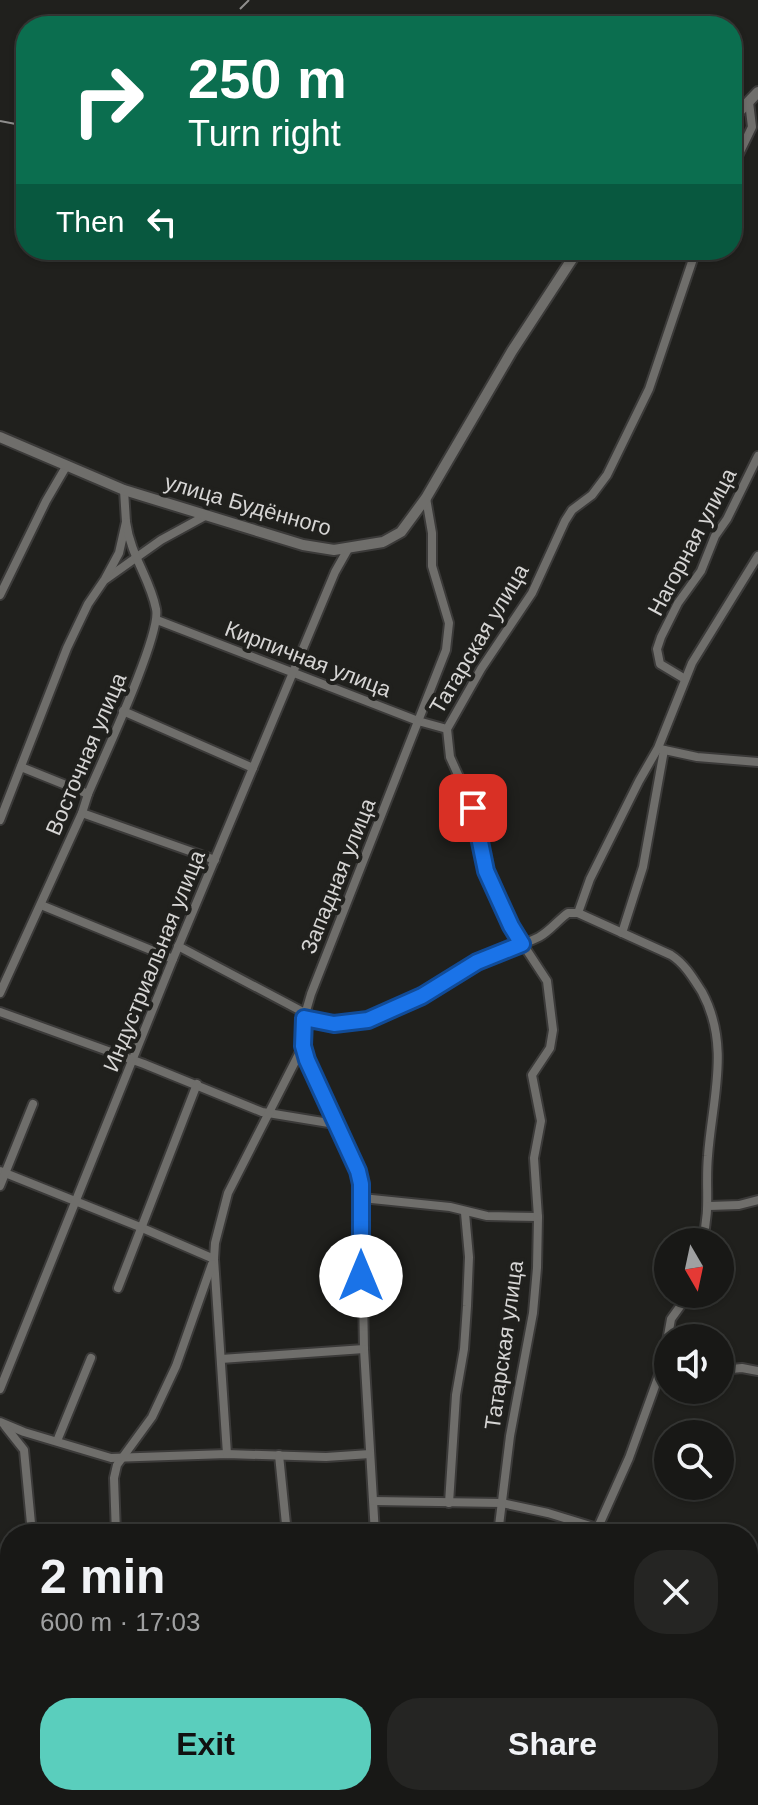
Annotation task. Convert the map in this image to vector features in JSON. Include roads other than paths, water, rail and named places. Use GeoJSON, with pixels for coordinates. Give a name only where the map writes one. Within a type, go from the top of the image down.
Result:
{"type":"FeatureCollection","features":[{"type":"Feature","properties":{"kind":"street"},"geometry":{"type":"LineString","coordinates":[[742,109],[758,92]]}},
{"type":"Feature","properties":{"kind":"street"},"geometry":{"type":"LineString","coordinates":[[742,148],[752,127],[749,102]]}},
{"type":"Feature","properties":{"kind":"street","name":"улица Будённого"},"geometry":{"type":"LineString","coordinates":[[0,437],[124,490],[303,545],[334,550],[383,542],[401,532],[426,498],[512,351],[571,260]]}},
{"type":"Feature","properties":{"kind":"street","name":"Татарская улица"},"geometry":{"type":"LineString","coordinates":[[499,1524],[510,1436],[533,1313],[538,1217],[534,1158],[541,1121],[532,1075],[550,1048],[553,1030],[547,981],[511,926],[486,871],[473,808],[450,757],[447,729],[481,669],[532,593],[565,521],[572,510],[592,495],[607,475],[649,389],[693,260]]}},
{"type":"Feature","properties":{"kind":"street","name":"Нагорная улица"},"geometry":{"type":"LineString","coordinates":[[685,679],[660,664],[657,649],[678,603],[701,571],[715,536],[727,519],[758,456]]}},
{"type":"Feature","properties":{"kind":"street"},"geometry":{"type":"LineString","coordinates":[[0,595],[67,465]]}},
{"type":"Feature","properties":{"kind":"street"},"geometry":{"type":"LineString","coordinates":[[124,490],[129,541],[151,593],[157,620]]}},
{"type":"Feature","properties":{"kind":"street","name":"Западная улица"},"geometry":{"type":"LineString","coordinates":[[119,1462],[152,1417],[176,1366],[214,1259],[228,1193],[303,1046],[304,1016],[450,636],[432,566],[432,533],[426,498]]}},
{"type":"Feature","properties":{"kind":"street"},"geometry":{"type":"LineString","coordinates":[[105,579],[161,540],[205,516]]}},
{"type":"Feature","properties":{"kind":"street"},"geometry":{"type":"LineString","coordinates":[[0,820],[67,648],[88,604],[119,553],[126,522]]}},
{"type":"Feature","properties":{"kind":"street","name":"Индустриальная улица"},"geometry":{"type":"LineString","coordinates":[[0,1389],[178,946],[335,572],[348,549]]}},
{"type":"Feature","properties":{"kind":"street"},"geometry":{"type":"LineString","coordinates":[[622,933],[643,867],[661,749],[685,679],[713,626],[758,556]]}},
{"type":"Feature","properties":{"kind":"street","name":"Кирпичная улица"},"geometry":{"type":"LineString","coordinates":[[157,620],[418,721],[447,729]]}},
{"type":"Feature","properties":{"kind":"street","name":"Восточная улица"},"geometry":{"type":"LineString","coordinates":[[0,993],[82,813],[157,620]]}},
{"type":"Feature","properties":{"kind":"street"},"geometry":{"type":"LineString","coordinates":[[123,711],[253,768]]}},
{"type":"Feature","properties":{"kind":"street"},"geometry":{"type":"LineString","coordinates":[[661,749],[697,757],[758,762]]}},
{"type":"Feature","properties":{"kind":"street"},"geometry":{"type":"LineString","coordinates":[[578,913],[590,879],[639,781],[661,749]]}},
{"type":"Feature","properties":{"kind":"street"},"geometry":{"type":"LineString","coordinates":[[21,767],[88,794]]}},
{"type":"Feature","properties":{"kind":"street"},"geometry":{"type":"LineString","coordinates":[[82,813],[215,860]]}},
{"type":"Feature","properties":{"kind":"street"},"geometry":{"type":"LineString","coordinates":[[41,905],[173,959]]}},
{"type":"Feature","properties":{"kind":"street"},"geometry":{"type":"LineString","coordinates":[[178,946],[304,1016],[334,1024],[368,1020],[422,996],[477,962],[541,936],[568,913],[578,913],[681,961],[696,983],[716,1024],[717,1081],[707,1158],[709,1206],[705,1228]]}},
{"type":"Feature","properties":{"kind":"street"},"geometry":{"type":"LineString","coordinates":[[0,1012],[197,1084],[247,1107],[335,1124]]}},
{"type":"Feature","properties":{"kind":"street"},"geometry":{"type":"LineString","coordinates":[[303,1046],[358,1171],[362,1198],[364,1349],[375,1524]]}},
{"type":"Feature","properties":{"kind":"street"},"geometry":{"type":"LineString","coordinates":[[118,1288],[197,1084]]}},
{"type":"Feature","properties":{"kind":"street"},"geometry":{"type":"LineString","coordinates":[[0,1186],[3,1172],[33,1104]]}},
{"type":"Feature","properties":{"kind":"street"},"geometry":{"type":"LineString","coordinates":[[3,1172],[214,1259]]}},
{"type":"Feature","properties":{"kind":"street"},"geometry":{"type":"LineString","coordinates":[[362,1198],[450,1207],[487,1216],[538,1217]]}},
{"type":"Feature","properties":{"kind":"street"},"geometry":{"type":"LineString","coordinates":[[709,1206],[739,1205],[758,1200]]}},
{"type":"Feature","properties":{"kind":"street"},"geometry":{"type":"LineString","coordinates":[[449,1503],[456,1395],[467,1306],[469,1257],[465,1213]]}},
{"type":"Feature","properties":{"kind":"street","name":"Западная улица"},"geometry":{"type":"LineString","coordinates":[[214,1259],[227,1454]]}},
{"type":"Feature","properties":{"kind":"street"},"geometry":{"type":"LineString","coordinates":[[221,1359],[364,1349]]}},
{"type":"Feature","properties":{"kind":"street"},"geometry":{"type":"LineString","coordinates":[[57,1441],[91,1358]]}},
{"type":"Feature","properties":{"kind":"street"},"geometry":{"type":"LineString","coordinates":[[734,1369],[758,1371]]}},
{"type":"Feature","properties":{"kind":"street"},"geometry":{"type":"LineString","coordinates":[[599,1524],[654,1394]]}},
{"type":"Feature","properties":{"kind":"street"},"geometry":{"type":"LineString","coordinates":[[2,1423],[119,1462],[227,1454],[326,1457],[370,1454]]}},
{"type":"Feature","properties":{"kind":"street"},"geometry":{"type":"LineString","coordinates":[[2,1423],[24,1450],[31,1524]]}},
{"type":"Feature","properties":{"kind":"street"},"geometry":{"type":"LineString","coordinates":[[279,1455],[286,1524]]}},
{"type":"Feature","properties":{"kind":"street"},"geometry":{"type":"LineString","coordinates":[[116,1524],[114,1478],[119,1462]]}},
{"type":"Feature","properties":{"kind":"street"},"geometry":{"type":"LineString","coordinates":[[374,1501],[502,1503],[548,1513],[577,1524]]}},
{"type":"Feature","properties":{"kind":"railway"},"geometry":{"type":"LineString","coordinates":[[233,16],[249,0]]}},
{"type":"Feature","properties":{"kind":"railway"},"geometry":{"type":"LineString","coordinates":[[0,121],[16,124]]}}]}
